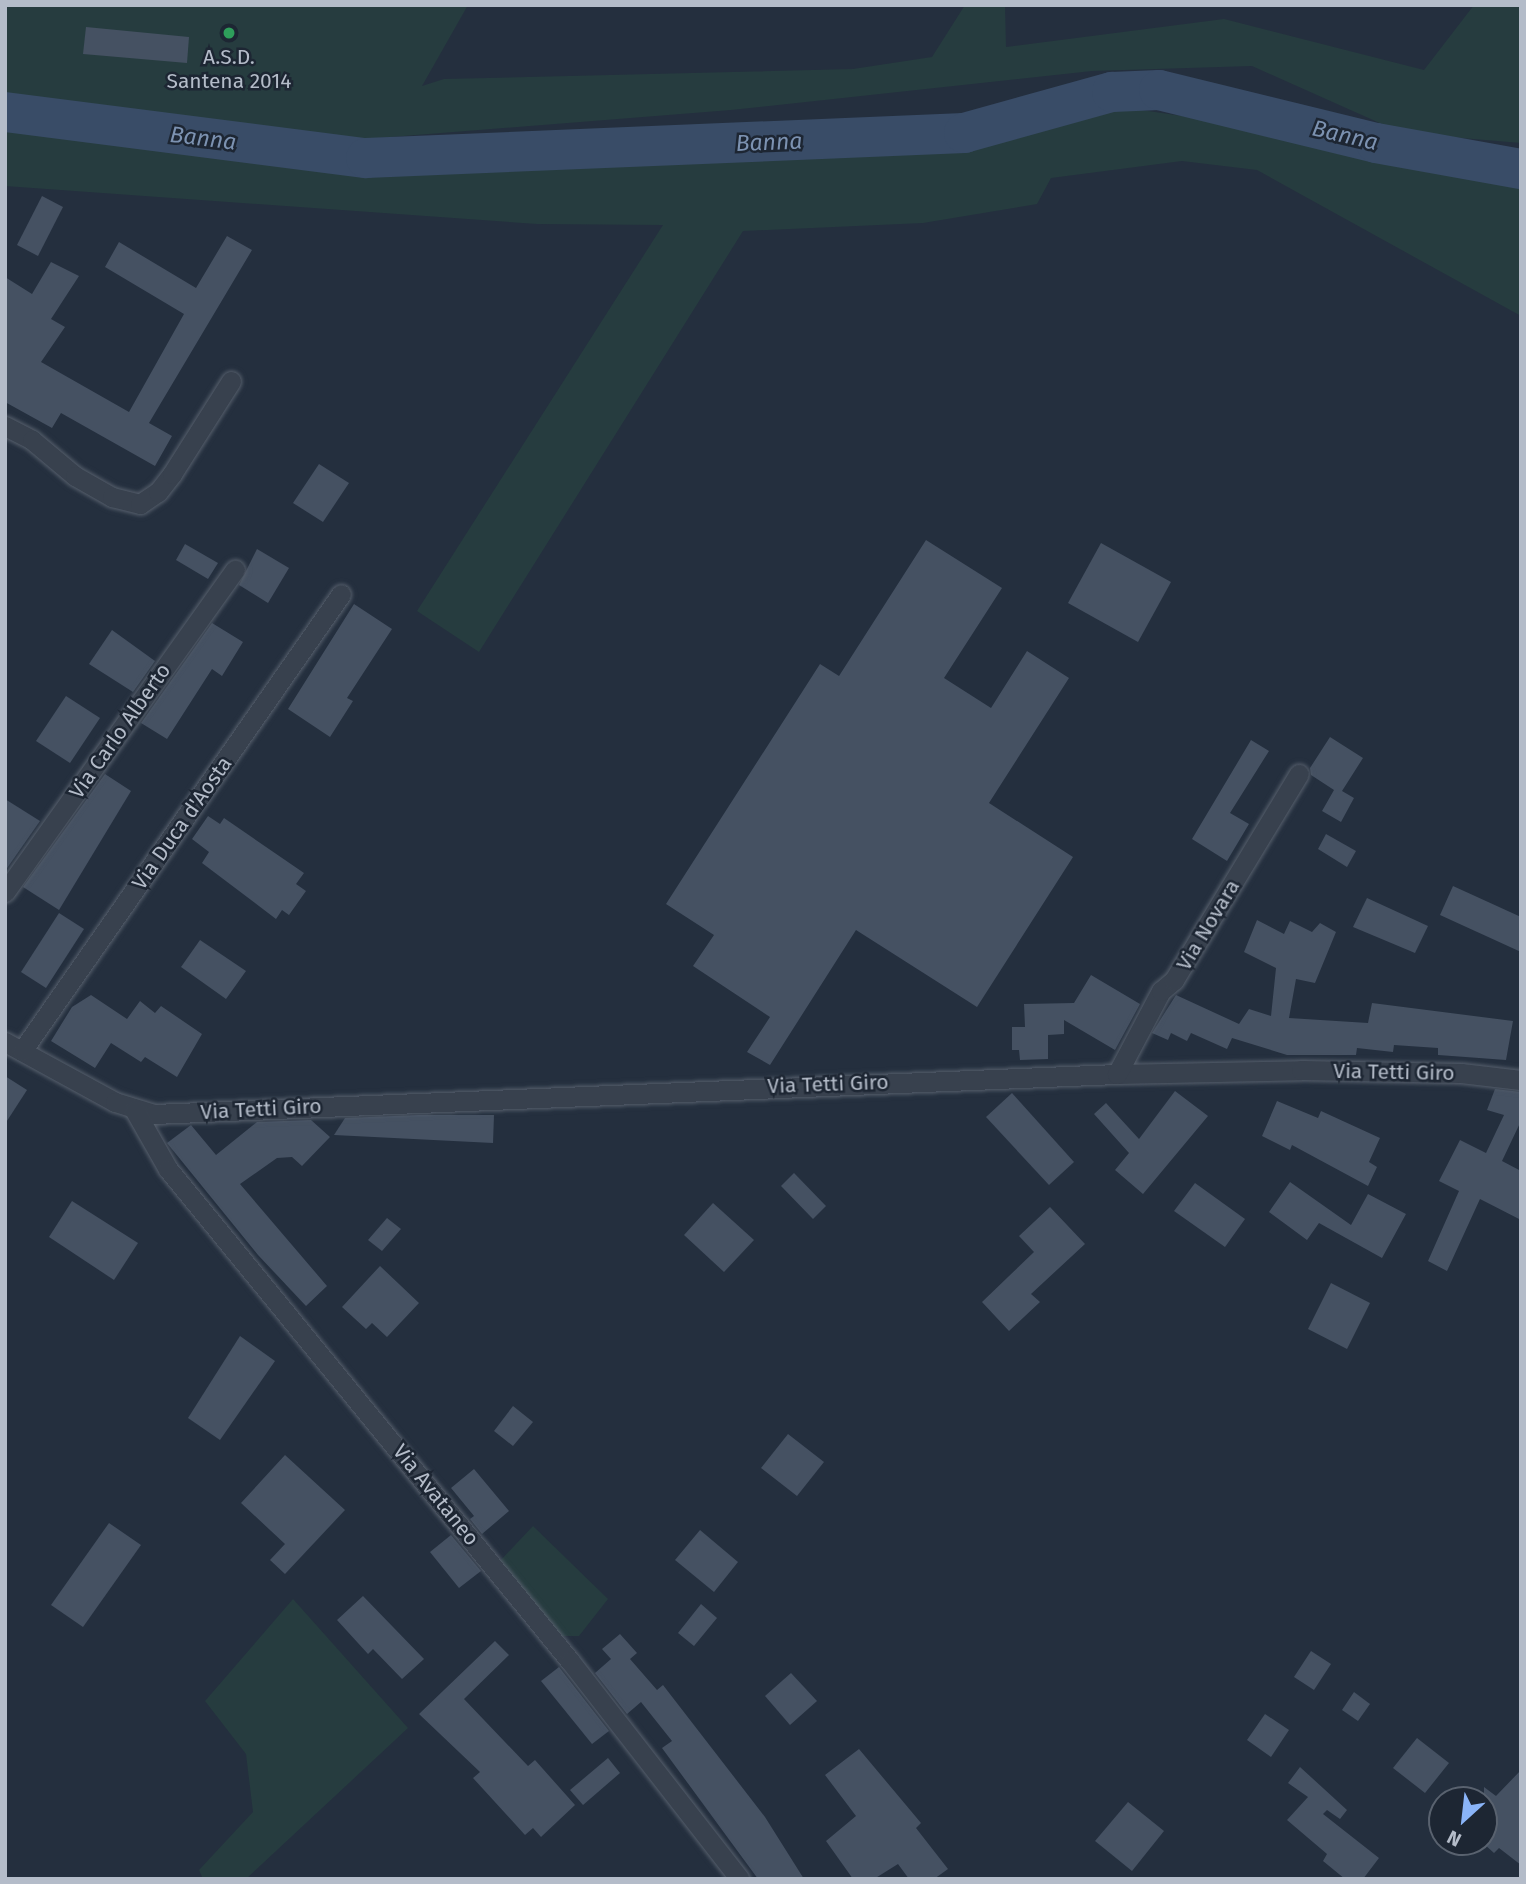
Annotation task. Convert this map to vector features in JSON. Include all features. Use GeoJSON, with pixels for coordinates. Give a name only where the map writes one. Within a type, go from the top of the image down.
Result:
{"type":"FeatureCollection","features":[{"type":"Feature","properties":{"kind":"street"},"geometry":{"type":"LineString","coordinates":[[5,426],[32,440],[75,475],[112,497],[140,504],[158,492],[172,474],[231,381]]}},
{"type":"Feature","properties":{"kind":"street","name":"Via Carlo Alberto"},"geometry":{"type":"LineString","coordinates":[[5,892],[234,569]]}},
{"type":"Feature","properties":{"kind":"street","name":"Via Duca d'Aosta"},"geometry":{"type":"LineString","coordinates":[[14,1047],[341,594]]}},
{"type":"Feature","properties":{"kind":"street","name":"Via Novara"},"geometry":{"type":"LineString","coordinates":[[1118,1074],[1161,990],[1174,980],[1299,774]]}},
{"type":"Feature","properties":{"kind":"street"},"geometry":{"type":"LineString","coordinates":[[14,1047],[135,1111]]}},
{"type":"Feature","properties":{"kind":"street","name":"Via Tetti Giro"},"geometry":{"type":"LineString","coordinates":[[135,1111],[154,1114],[1118,1074],[1301,1070],[1461,1073],[1521,1080]]}},
{"type":"Feature","properties":{"kind":"street","name":"Via Avataneo"},"geometry":{"type":"LineString","coordinates":[[135,1111],[168,1169],[570,1661],[740,1879]]}},
{"type":"Feature","properties":{"kind":"green space"},"geometry":{"type":"Polygon","coordinates":[[[5,5],[468,5],[422,86],[444,79],[853,69],[932,57],[965,5],[1005,5],[1006,47],[1224,19],[1424,70],[1474,5],[1521,5],[1521,143],[1402,133],[1252,66],[1092,71],[731,110],[353,140],[205,122],[5,108],[5,5]]]}},
{"type":"Feature","properties":{"kind":"green space"},"geometry":{"type":"Polygon","coordinates":[[[1121,107],[1317,136],[1427,168],[1521,177],[1521,316],[1257,170],[1182,161],[1051,178],[1037,204],[923,223],[743,231],[479,652],[417,611],[663,225],[537,224],[5,186],[5,129],[333,165],[429,171],[683,152],[976,139],[1121,107]]]}},
{"type":"Feature","properties":{"kind":"green space"},"geometry":{"type":"Polygon","coordinates":[[[533,1526],[608,1599],[579,1636],[561,1636],[499,1562],[533,1526]]]}},
{"type":"Feature","properties":{"kind":"green space"},"geometry":{"type":"Polygon","coordinates":[[[293,1599],[408,1728],[246,1879],[203,1879],[199,1870],[253,1812],[246,1754],[205,1701],[293,1599]]]}},
{"type":"Feature","properties":{"kind":"building"},"geometry":{"type":"Polygon","coordinates":[[[86,27],[189,37],[187,63],[83,54],[86,27]]]}},
{"type":"Feature","properties":{"kind":"building"},"geometry":{"type":"Polygon","coordinates":[[[42,196],[63,207],[38,256],[17,245],[42,196]]]}},
{"type":"Feature","properties":{"kind":"building"},"geometry":{"type":"Polygon","coordinates":[[[227,236],[252,250],[149,423],[172,436],[155,466],[61,413],[52,428],[5,402],[5,277],[32,294],[51,262],[79,276],[51,319],[65,327],[41,362],[129,412],[184,314],[105,267],[119,242],[196,288],[227,236]]]}},
{"type":"Feature","properties":{"kind":"building"},"geometry":{"type":"Polygon","coordinates":[[[319,464],[349,483],[323,522],[293,503],[319,464]]]}},
{"type":"Feature","properties":{"kind":"building"},"geometry":{"type":"Polygon","coordinates":[[[926,540],[1002,588],[944,678],[991,708],[1027,651],[1069,678],[989,803],[1073,857],[977,1007],[856,930],[770,1065],[747,1052],[770,1017],[693,966],[714,935],[666,904],[820,664],[839,676],[926,540]]]}},
{"type":"Feature","properties":{"kind":"building"},"geometry":{"type":"Polygon","coordinates":[[[1101,543],[1171,582],[1138,642],[1068,603],[1101,543]]]}},
{"type":"Feature","properties":{"kind":"building"},"geometry":{"type":"Polygon","coordinates":[[[185,544],[218,563],[208,579],[176,560],[185,544]]]}},
{"type":"Feature","properties":{"kind":"building"},"geometry":{"type":"Polygon","coordinates":[[[257,549],[289,568],[268,603],[239,585],[257,549]]]}},
{"type":"Feature","properties":{"kind":"building"},"geometry":{"type":"Polygon","coordinates":[[[354,604],[392,629],[347,698],[353,701],[330,737],[288,709],[354,604]]]}},
{"type":"Feature","properties":{"kind":"building"},"geometry":{"type":"Polygon","coordinates":[[[212,623],[243,642],[222,676],[212,669],[167,739],[141,723],[212,623]]]}},
{"type":"Feature","properties":{"kind":"building"},"geometry":{"type":"Polygon","coordinates":[[[112,630],[155,661],[133,692],[89,664],[112,630]]]}},
{"type":"Feature","properties":{"kind":"building"},"geometry":{"type":"Polygon","coordinates":[[[66,696],[100,718],[70,763],[36,741],[66,696]]]}},
{"type":"Feature","properties":{"kind":"building"},"geometry":{"type":"Polygon","coordinates":[[[1330,737],[1363,758],[1342,791],[1354,798],[1341,822],[1322,811],[1334,790],[1311,775],[1310,768],[1330,737]]]}},
{"type":"Feature","properties":{"kind":"building"},"geometry":{"type":"Polygon","coordinates":[[[1251,740],[1269,751],[1230,813],[1249,824],[1227,861],[1192,839],[1251,740]]]}},
{"type":"Feature","properties":{"kind":"building"},"geometry":{"type":"Polygon","coordinates":[[[105,774],[131,791],[59,910],[23,887],[105,774]]]}},
{"type":"Feature","properties":{"kind":"building"},"geometry":{"type":"Polygon","coordinates":[[[5,799],[40,821],[5,871],[5,799]]]}},
{"type":"Feature","properties":{"kind":"building"},"geometry":{"type":"Polygon","coordinates":[[[208,816],[220,824],[224,818],[304,873],[296,884],[306,891],[289,915],[282,910],[276,919],[202,863],[209,852],[192,839],[208,816]]]}},
{"type":"Feature","properties":{"kind":"building"},"geometry":{"type":"Polygon","coordinates":[[[1326,834],[1356,851],[1347,867],[1318,849],[1326,834]]]}},
{"type":"Feature","properties":{"kind":"building"},"geometry":{"type":"Polygon","coordinates":[[[1453,886],[1521,917],[1521,952],[1440,915],[1453,886]]]}},
{"type":"Feature","properties":{"kind":"building"},"geometry":{"type":"Polygon","coordinates":[[[1367,898],[1428,926],[1415,953],[1353,927],[1367,898]]]}},
{"type":"Feature","properties":{"kind":"building"},"geometry":{"type":"Polygon","coordinates":[[[59,913],[84,929],[46,988],[21,972],[59,913]]]}},
{"type":"Feature","properties":{"kind":"building"},"geometry":{"type":"Polygon","coordinates":[[[1257,920],[1284,934],[1290,921],[1312,932],[1320,923],[1336,932],[1315,983],[1296,979],[1289,1018],[1368,1023],[1372,1003],[1513,1021],[1506,1060],[1438,1055],[1438,1048],[1394,1045],[1393,1052],[1357,1048],[1356,1055],[1287,1055],[1232,1038],[1227,1049],[1191,1033],[1187,1041],[1171,1033],[1168,1040],[1152,1033],[1176,995],[1239,1024],[1249,1009],[1271,1016],[1276,968],[1244,952],[1257,920]]]}},
{"type":"Feature","properties":{"kind":"building"},"geometry":{"type":"Polygon","coordinates":[[[200,940],[246,971],[226,999],[181,967],[200,940]]]}},
{"type":"Feature","properties":{"kind":"building"},"geometry":{"type":"Polygon","coordinates":[[[1091,975],[1140,1004],[1115,1050],[1064,1020],[1064,1034],[1048,1035],[1048,1059],[1020,1060],[1019,1050],[1012,1050],[1012,1027],[1025,1027],[1024,1004],[1074,1003],[1091,975]]]}},
{"type":"Feature","properties":{"kind":"building"},"geometry":{"type":"Polygon","coordinates":[[[91,995],[127,1019],[140,1001],[155,1013],[161,1006],[202,1034],[177,1077],[145,1057],[141,1062],[111,1043],[95,1068],[51,1041],[72,1007],[91,995]]]}},
{"type":"Feature","properties":{"kind":"building"},"geometry":{"type":"Polygon","coordinates":[[[5,1076],[27,1090],[5,1124],[5,1076]]]}},
{"type":"Feature","properties":{"kind":"building"},"geometry":{"type":"Polygon","coordinates":[[[1495,1089],[1521,1092],[1521,1121],[1502,1161],[1521,1171],[1521,1220],[1480,1199],[1447,1271],[1428,1261],[1459,1191],[1439,1181],[1460,1140],[1486,1153],[1504,1115],[1487,1110],[1495,1089]]]}},
{"type":"Feature","properties":{"kind":"building"},"geometry":{"type":"Polygon","coordinates":[[[1175,1091],[1208,1116],[1143,1194],[1115,1170],[1129,1153],[1094,1114],[1106,1103],[1139,1139],[1175,1091]]]}},
{"type":"Feature","properties":{"kind":"building"},"geometry":{"type":"Polygon","coordinates":[[[1012,1093],[1074,1162],[1049,1185],[986,1117],[1012,1093]]]}},
{"type":"Feature","properties":{"kind":"building"},"geometry":{"type":"Polygon","coordinates":[[[1277,1101],[1318,1118],[1321,1111],[1380,1138],[1369,1162],[1377,1167],[1368,1186],[1292,1145],[1290,1150],[1262,1136],[1277,1101]]]}},
{"type":"Feature","properties":{"kind":"building"},"geometry":{"type":"Polygon","coordinates":[[[494,1115],[493,1143],[334,1135],[345,1118],[494,1115]]]}},
{"type":"Feature","properties":{"kind":"building"},"geometry":{"type":"Polygon","coordinates":[[[311,1120],[330,1137],[302,1166],[292,1157],[277,1158],[240,1184],[327,1286],[306,1306],[258,1255],[167,1143],[191,1125],[216,1155],[257,1122],[311,1120]]]}},
{"type":"Feature","properties":{"kind":"building"},"geometry":{"type":"Polygon","coordinates":[[[794,1173],[826,1206],[813,1219],[781,1186],[794,1173]]]}},
{"type":"Feature","properties":{"kind":"building"},"geometry":{"type":"Polygon","coordinates":[[[1290,1182],[1351,1225],[1368,1194],[1406,1214],[1382,1258],[1319,1223],[1307,1240],[1269,1212],[1290,1182]]]}},
{"type":"Feature","properties":{"kind":"building"},"geometry":{"type":"Polygon","coordinates":[[[1195,1183],[1245,1219],[1225,1247],[1174,1211],[1195,1183]]]}},
{"type":"Feature","properties":{"kind":"building"},"geometry":{"type":"Polygon","coordinates":[[[72,1201],[138,1243],[114,1280],[49,1237],[72,1201]]]}},
{"type":"Feature","properties":{"kind":"building"},"geometry":{"type":"Polygon","coordinates":[[[713,1203],[754,1240],[724,1272],[684,1235],[713,1203]]]}},
{"type":"Feature","properties":{"kind":"building"},"geometry":{"type":"Polygon","coordinates":[[[1050,1207],[1085,1244],[1031,1294],[1040,1302],[1009,1331],[982,1302],[1034,1252],[1019,1236],[1050,1207]]]}},
{"type":"Feature","properties":{"kind":"building"},"geometry":{"type":"Polygon","coordinates":[[[387,1218],[401,1229],[382,1251],[368,1240],[387,1218]]]}},
{"type":"Feature","properties":{"kind":"building"},"geometry":{"type":"Polygon","coordinates":[[[380,1266],[419,1303],[387,1337],[372,1323],[366,1329],[342,1307],[380,1266]]]}},
{"type":"Feature","properties":{"kind":"building"},"geometry":{"type":"Polygon","coordinates":[[[1331,1283],[1370,1303],[1347,1349],[1308,1329],[1331,1283]]]}},
{"type":"Feature","properties":{"kind":"building"},"geometry":{"type":"Polygon","coordinates":[[[240,1336],[275,1361],[220,1440],[188,1418],[240,1336]]]}},
{"type":"Feature","properties":{"kind":"building"},"geometry":{"type":"Polygon","coordinates":[[[513,1406],[533,1422],[513,1446],[494,1431],[513,1406]]]}},
{"type":"Feature","properties":{"kind":"building"},"geometry":{"type":"Polygon","coordinates":[[[788,1434],[824,1462],[797,1496],[761,1468],[788,1434]]]}},
{"type":"Feature","properties":{"kind":"building"},"geometry":{"type":"Polygon","coordinates":[[[285,1455],[345,1510],[285,1574],[270,1560],[285,1544],[241,1503],[285,1455]]]}},
{"type":"Feature","properties":{"kind":"building"},"geometry":{"type":"Polygon","coordinates":[[[474,1469],[509,1511],[482,1534],[470,1519],[474,1516],[451,1488],[474,1469]]]}},
{"type":"Feature","properties":{"kind":"building"},"geometry":{"type":"Polygon","coordinates":[[[109,1523],[141,1545],[83,1627],[51,1605],[109,1523]]]}},
{"type":"Feature","properties":{"kind":"building"},"geometry":{"type":"Polygon","coordinates":[[[700,1530],[738,1562],[714,1592],[675,1560],[700,1530]]]}},
{"type":"Feature","properties":{"kind":"building"},"geometry":{"type":"Polygon","coordinates":[[[451,1535],[481,1571],[459,1588],[430,1552],[451,1535]]]}},
{"type":"Feature","properties":{"kind":"building"},"geometry":{"type":"Polygon","coordinates":[[[363,1596],[424,1659],[402,1679],[373,1649],[368,1654],[337,1620],[363,1596]]]}},
{"type":"Feature","properties":{"kind":"building"},"geometry":{"type":"Polygon","coordinates":[[[701,1604],[717,1618],[694,1646],[678,1633],[701,1604]]]}},
{"type":"Feature","properties":{"kind":"building"},"geometry":{"type":"Polygon","coordinates":[[[620,1634],[637,1653],[630,1659],[657,1690],[663,1685],[765,1817],[804,1879],[758,1879],[662,1748],[672,1741],[641,1702],[627,1714],[595,1673],[611,1659],[602,1649],[620,1634]]]}},
{"type":"Feature","properties":{"kind":"building"},"geometry":{"type":"Polygon","coordinates":[[[495,1641],[509,1655],[464,1699],[528,1766],[535,1760],[575,1805],[541,1837],[533,1828],[525,1835],[473,1778],[480,1772],[419,1714],[495,1641]]]}},
{"type":"Feature","properties":{"kind":"building"},"geometry":{"type":"Polygon","coordinates":[[[1311,1651],[1331,1664],[1314,1690],[1294,1677],[1311,1651]]]}},
{"type":"Feature","properties":{"kind":"building"},"geometry":{"type":"Polygon","coordinates":[[[559,1667],[609,1731],[592,1744],[541,1681],[559,1667]]]}},
{"type":"Feature","properties":{"kind":"building"},"geometry":{"type":"Polygon","coordinates":[[[791,1673],[817,1701],[790,1725],[765,1696],[791,1673]]]}},
{"type":"Feature","properties":{"kind":"building"},"geometry":{"type":"Polygon","coordinates":[[[1354,1692],[1370,1704],[1358,1721],[1342,1710],[1354,1692]]]}},
{"type":"Feature","properties":{"kind":"building"},"geometry":{"type":"Polygon","coordinates":[[[1265,1714],[1289,1730],[1271,1757],[1247,1740],[1265,1714]]]}},
{"type":"Feature","properties":{"kind":"building"},"geometry":{"type":"Polygon","coordinates":[[[1417,1738],[1449,1763],[1425,1793],[1393,1768],[1417,1738]]]}},
{"type":"Feature","properties":{"kind":"building"},"geometry":{"type":"Polygon","coordinates":[[[859,1749],[921,1823],[916,1828],[948,1869],[934,1879],[909,1879],[898,1864],[874,1879],[853,1879],[826,1841],[856,1816],[825,1775],[859,1749]]]}},
{"type":"Feature","properties":{"kind":"building"},"geometry":{"type":"Polygon","coordinates":[[[608,1758],[620,1773],[583,1805],[570,1790],[608,1758]]]}},
{"type":"Feature","properties":{"kind":"building"},"geometry":{"type":"Polygon","coordinates":[[[1300,1767],[1347,1810],[1340,1819],[1327,1810],[1323,1814],[1379,1858],[1363,1879],[1345,1879],[1323,1861],[1327,1854],[1287,1820],[1308,1797],[1288,1783],[1300,1767]]]}},
{"type":"Feature","properties":{"kind":"building"},"geometry":{"type":"Polygon","coordinates":[[[1521,1770],[1521,1865],[1498,1849],[1498,1794],[1521,1770]]]}},
{"type":"Feature","properties":{"kind":"building"},"geometry":{"type":"Polygon","coordinates":[[[1128,1802],[1164,1831],[1132,1871],[1095,1841],[1128,1802]]]}},
{"type":"Feature","properties":{"kind":"waterway","name":"Banna"},"geometry":{"type":"LineString","coordinates":[[5,112],[366,158],[964,133],[1112,92],[1159,90],[1376,143],[1521,169]]}},
{"type":"Feature","properties":{"kind":"place","name":"A.S.D. Santena 2014"},"geometry":{"type":"Point","coordinates":[229,33]}}]}
